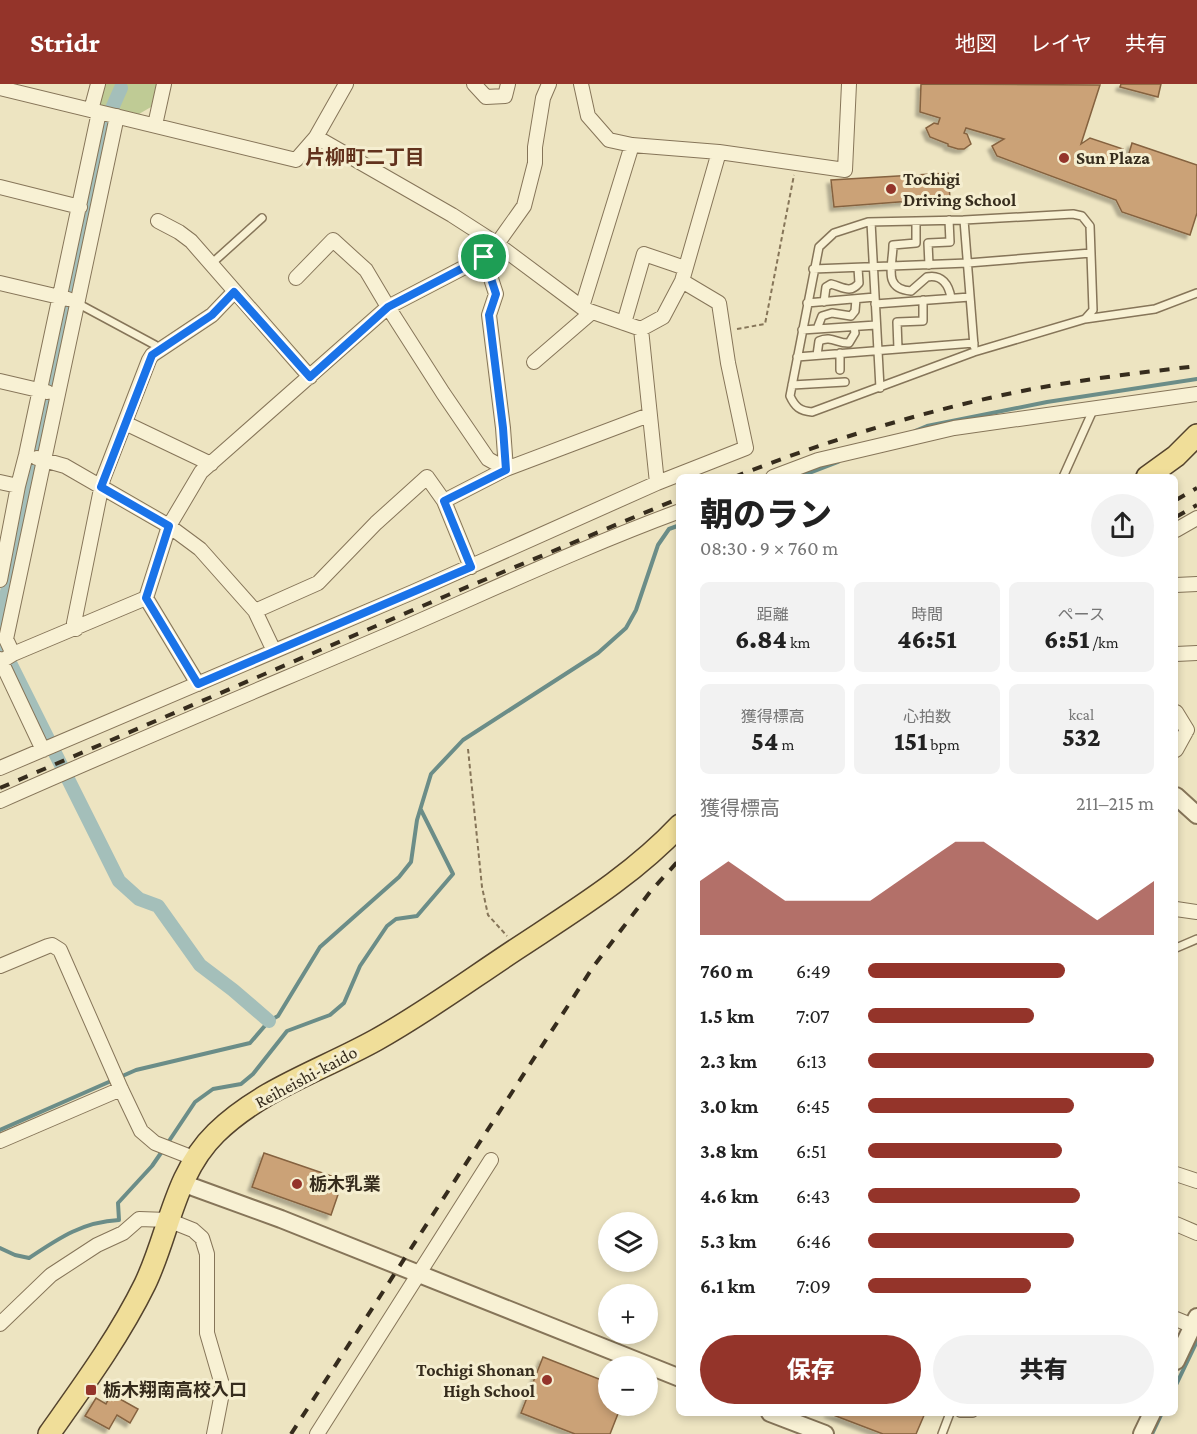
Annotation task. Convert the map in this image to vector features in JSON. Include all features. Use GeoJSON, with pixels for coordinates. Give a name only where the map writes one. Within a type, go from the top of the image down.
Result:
{"type":"FeatureCollection","features":[{"type":"Feature","properties":{"kind":"main road"},"geometry":{"type":"LineString","coordinates":[[1152,474],[1176,456],[1197,435]]}},
{"type":"Feature","properties":{"kind":"main road","name":"Reiheishi-kaido"},"geometry":{"type":"LineString","coordinates":[[50,1434],[133,1306],[151,1271],[183,1183],[196,1159],[216,1134],[233,1118],[268,1095],[424,1013],[580,908],[635,867],[676,829]]}},
{"type":"Feature","properties":{"kind":"street"},"geometry":{"type":"LineString","coordinates":[[46,99],[49,84]]}},
{"type":"Feature","properties":{"kind":"street"},"geometry":{"type":"LineString","coordinates":[[0,580],[18,486],[80,207],[98,84]]}},
{"type":"Feature","properties":{"kind":"street"},"geometry":{"type":"LineString","coordinates":[[155,125],[165,84]]}},
{"type":"Feature","properties":{"kind":"street"},"geometry":{"type":"LineString","coordinates":[[0,88],[296,160],[316,137],[346,84]]}},
{"type":"Feature","properties":{"kind":"street"},"geometry":{"type":"LineString","coordinates":[[474,84],[486,97],[505,96],[508,84]]}},
{"type":"Feature","properties":{"kind":"street"},"geometry":{"type":"LineString","coordinates":[[4,659],[146,598],[169,526],[201,472],[388,307],[484,257],[497,244],[524,206],[535,163],[535,147],[543,98],[549,84]]}},
{"type":"Feature","properties":{"kind":"street"},"geometry":{"type":"LineString","coordinates":[[580,84],[588,116],[609,140],[632,145],[719,152],[845,170],[849,84]]}},
{"type":"Feature","properties":{"kind":"street"},"geometry":{"type":"LineString","coordinates":[[43,750],[4,659],[6,639],[117,116]]}},
{"type":"Feature","properties":{"kind":"street"},"geometry":{"type":"LineString","coordinates":[[316,137],[452,215],[497,244],[587,310],[641,329],[663,317],[684,274],[719,152]]}},
{"type":"Feature","properties":{"kind":"street"},"geometry":{"type":"LineString","coordinates":[[534,362],[587,310],[632,145]]}},
{"type":"Feature","properties":{"kind":"street"},"geometry":{"type":"LineString","coordinates":[[0,187],[80,207]]}},
{"type":"Feature","properties":{"kind":"street"},"geometry":{"type":"LineString","coordinates":[[158,221],[180,232],[191,241],[310,377]]}},
{"type":"Feature","properties":{"kind":"street"},"geometry":{"type":"LineString","coordinates":[[296,278],[333,240],[366,270],[443,393],[488,459],[506,470]]}},
{"type":"Feature","properties":{"kind":"street"},"geometry":{"type":"LineString","coordinates":[[624,323],[644,254],[684,274],[719,303],[728,363],[746,448],[680,474]]}},
{"type":"Feature","properties":{"kind":"street"},"geometry":{"type":"LineString","coordinates":[[484,257],[496,294],[489,315],[506,470]]}},
{"type":"Feature","properties":{"kind":"street"},"geometry":{"type":"LineString","coordinates":[[0,283],[59,296],[77,303]]}},
{"type":"Feature","properties":{"kind":"street"},"geometry":{"type":"LineString","coordinates":[[76,629],[74,623],[101,487],[149,360],[152,355],[212,315],[234,292]]}},
{"type":"Feature","properties":{"kind":"street"},"geometry":{"type":"LineString","coordinates":[[641,329],[657,483]]}},
{"type":"Feature","properties":{"kind":"street"},"geometry":{"type":"LineString","coordinates":[[0,381],[58,394]]}},
{"type":"Feature","properties":{"kind":"street"},"geometry":{"type":"LineString","coordinates":[[780,474],[818,460],[954,428],[1197,394]]}},
{"type":"Feature","properties":{"kind":"street"},"geometry":{"type":"LineString","coordinates":[[444,501],[506,470],[649,415]]}},
{"type":"Feature","properties":{"kind":"street"},"geometry":{"type":"LineString","coordinates":[[124,423],[211,464]]}},
{"type":"Feature","properties":{"kind":"street"},"geometry":{"type":"LineString","coordinates":[[26,455],[65,466],[169,526],[200,549],[255,611],[274,651]]}},
{"type":"Feature","properties":{"kind":"street"},"geometry":{"type":"LineString","coordinates":[[0,768],[471,567],[676,476]]}},
{"type":"Feature","properties":{"kind":"street"},"geometry":{"type":"LineString","coordinates":[[255,611],[318,583],[376,524],[427,477],[444,501],[471,567]]}},
{"type":"Feature","properties":{"kind":"street"},"geometry":{"type":"LineString","coordinates":[[0,482],[18,486]]}},
{"type":"Feature","properties":{"kind":"street"},"geometry":{"type":"LineString","coordinates":[[0,801],[616,535],[676,512]]}},
{"type":"Feature","properties":{"kind":"street"},"geometry":{"type":"LineString","coordinates":[[1178,529],[1196,520]]}},
{"type":"Feature","properties":{"kind":"street"},"geometry":{"type":"LineString","coordinates":[[1178,585],[1197,584]]}},
{"type":"Feature","properties":{"kind":"street"},"geometry":{"type":"LineString","coordinates":[[146,598],[198,684]]}},
{"type":"Feature","properties":{"kind":"street"},"geometry":{"type":"LineString","coordinates":[[1178,654],[1197,653]]}},
{"type":"Feature","properties":{"kind":"street"},"geometry":{"type":"LineString","coordinates":[[1178,714],[1192,730],[1178,748]]}},
{"type":"Feature","properties":{"kind":"street"},"geometry":{"type":"LineString","coordinates":[[1178,798],[1197,815]]}},
{"type":"Feature","properties":{"kind":"street"},"geometry":{"type":"LineString","coordinates":[[1178,909],[1197,912]]}},
{"type":"Feature","properties":{"kind":"street"},"geometry":{"type":"LineString","coordinates":[[0,966],[48,946],[52,945],[60,950],[141,1131],[148,1138],[196,1159]]}},
{"type":"Feature","properties":{"kind":"street"},"geometry":{"type":"LineString","coordinates":[[0,1142],[121,1089]]}},
{"type":"Feature","properties":{"kind":"street"},"geometry":{"type":"LineString","coordinates":[[317,1434],[491,1160]]}},
{"type":"Feature","properties":{"kind":"street"},"geometry":{"type":"LineString","coordinates":[[1178,1175],[1197,1182]]}},
{"type":"Feature","properties":{"kind":"street"},"geometry":{"type":"LineString","coordinates":[[183,1183],[282,1219],[676,1376]]}},
{"type":"Feature","properties":{"kind":"street"},"geometry":{"type":"LineString","coordinates":[[0,1324],[51,1275],[97,1245],[123,1233],[139,1220],[168,1220],[193,1230],[202,1238],[207,1254],[207,1333],[223,1388],[214,1434]]}},
{"type":"Feature","properties":{"kind":"street"},"geometry":{"type":"LineString","coordinates":[[1178,1225],[1197,1233]]}},
{"type":"Feature","properties":{"kind":"street"},"geometry":{"type":"LineString","coordinates":[[1178,1319],[1195,1321],[1178,1357]]}},
{"type":"Feature","properties":{"kind":"street"},"geometry":{"type":"LineString","coordinates":[[778,1416],[825,1434]]}},
{"type":"Feature","properties":{"kind":"street"},"geometry":{"type":"LineString","coordinates":[[1142,1434],[1151,1416]]}},
{"type":"Feature","properties":{"kind":"lane"},"geometry":{"type":"LineString","coordinates":[[1085,319],[1093,310],[1090,226],[1082,216],[1073,214],[871,222],[834,233],[819,247],[790,396],[793,403],[802,411],[812,412],[974,352],[1085,319],[1155,309],[1197,293]]}},
{"type":"Feature","properties":{"kind":"lane"},"geometry":{"type":"LineString","coordinates":[[210,265],[262,218]]}},
{"type":"Feature","properties":{"kind":"lane"},"geometry":{"type":"LineString","coordinates":[[929,265],[928,243],[950,242],[949,220]]}},
{"type":"Feature","properties":{"kind":"lane"},"geometry":{"type":"LineString","coordinates":[[964,220],[974,352]]}},
{"type":"Feature","properties":{"kind":"lane"},"geometry":{"type":"LineString","coordinates":[[916,221],[916,243],[893,245],[891,266],[893,283],[899,289],[911,291],[927,276],[936,276],[948,285],[951,298]]}},
{"type":"Feature","properties":{"kind":"lane"},"geometry":{"type":"LineString","coordinates":[[871,222],[880,388]]}},
{"type":"Feature","properties":{"kind":"lane"},"geometry":{"type":"LineString","coordinates":[[813,270],[968,263],[1091,253]]}},
{"type":"Feature","properties":{"kind":"lane"},"geometry":{"type":"LineString","coordinates":[[824,302],[826,287],[831,284],[847,290],[856,287],[859,283],[858,268]]}},
{"type":"Feature","properties":{"kind":"lane"},"geometry":{"type":"LineString","coordinates":[[807,303],[856,299],[923,300],[970,297]]}},
{"type":"Feature","properties":{"kind":"lane"},"geometry":{"type":"LineString","coordinates":[[818,329],[822,316],[826,313],[850,316],[855,311],[856,299]]}},
{"type":"Feature","properties":{"kind":"lane"},"geometry":{"type":"LineString","coordinates":[[898,349],[897,322],[923,321],[923,300]]}},
{"type":"Feature","properties":{"kind":"lane"},"geometry":{"type":"LineString","coordinates":[[77,303],[155,345],[160,350]]}},
{"type":"Feature","properties":{"kind":"lane"},"geometry":{"type":"LineString","coordinates":[[802,330],[876,325]]}},
{"type":"Feature","properties":{"kind":"lane"},"geometry":{"type":"LineString","coordinates":[[817,355],[819,341],[829,338],[843,344],[849,343],[855,333],[854,327]]}},
{"type":"Feature","properties":{"kind":"lane"},"geometry":{"type":"LineString","coordinates":[[798,357],[974,343]]}},
{"type":"Feature","properties":{"kind":"lane"},"geometry":{"type":"LineString","coordinates":[[840,353],[840,370]]}},
{"type":"Feature","properties":{"kind":"lane"},"geometry":{"type":"LineString","coordinates":[[792,385],[845,382]]}},
{"type":"Feature","properties":{"kind":"lane"},"geometry":{"type":"LineString","coordinates":[[1064,474],[1094,408]]}},
{"type":"Feature","properties":{"kind":"lane"},"geometry":{"type":"LineString","coordinates":[[1178,947],[1197,939]]}},
{"type":"Feature","properties":{"kind":"lane"},"geometry":{"type":"LineString","coordinates":[[942,1434],[949,1416]]}},
{"type":"Feature","properties":{"kind":"path"},"geometry":{"type":"LineString","coordinates":[[723,332],[765,324],[796,163]]}},
{"type":"Feature","properties":{"kind":"path"},"geometry":{"type":"LineString","coordinates":[[468,749],[482,886],[488,915],[518,948]]}},
{"type":"Feature","properties":{"kind":"green space"},"geometry":{"type":"Polygon","coordinates":[[[101,84],[157,84],[151,107],[139,114],[96,104],[101,84]]]}},
{"type":"Feature","properties":{"kind":"building","name":"Sun Plaza"},"geometry":{"type":"Polygon","coordinates":[[[921,84],[1100,85],[1081,144],[1090,138],[1123,149],[1127,160],[1132,143],[1197,165],[1197,213],[1190,235],[1122,212],[1116,200],[997,156],[992,146],[1004,139],[966,128],[964,133],[967,134],[971,144],[964,149],[958,149],[930,137],[926,128],[934,123],[938,124],[940,118],[920,112],[921,84]]]}},
{"type":"Feature","properties":{"kind":"building"},"geometry":{"type":"Polygon","coordinates":[[[1121,84],[1161,84],[1158,97],[1120,87],[1121,84]]]}},
{"type":"Feature","properties":{"kind":"building","name":"Tochigi Driving School"},"geometry":{"type":"Polygon","coordinates":[[[948,173],[950,198],[834,207],[831,180],[948,173]]]}},
{"type":"Feature","properties":{"kind":"building","name":"栃木乳業"},"geometry":{"type":"Polygon","coordinates":[[[264,1153],[343,1180],[331,1215],[252,1187],[264,1153]]]}},
{"type":"Feature","properties":{"kind":"building"},"geometry":{"type":"Polygon","coordinates":[[[543,1357],[598,1379],[598,1416],[617,1416],[610,1434],[575,1434],[521,1413],[543,1357]]]}},
{"type":"Feature","properties":{"kind":"building"},"geometry":{"type":"Polygon","coordinates":[[[111,1394],[138,1409],[130,1423],[117,1415],[109,1429],[85,1416],[96,1398],[106,1404],[111,1394]]]}},
{"type":"Feature","properties":{"kind":"building"},"geometry":{"type":"Polygon","coordinates":[[[836,1416],[924,1416],[916,1434],[883,1434],[836,1416]]]}},
{"type":"Feature","properties":{"kind":"waterway"},"geometry":{"type":"LineString","coordinates":[[0,625],[106,122],[121,88]]}},
{"type":"Feature","properties":{"kind":"waterway"},"geometry":{"type":"LineString","coordinates":[[915,431],[927,426],[1047,402],[1197,379]]}},
{"type":"Feature","properties":{"kind":"waterway"},"geometry":{"type":"LineString","coordinates":[[807,474],[838,462]]}},
{"type":"Feature","properties":{"kind":"waterway"},"geometry":{"type":"LineString","coordinates":[[0,1130],[136,1070],[250,1043],[269,1021],[278,1016],[320,947],[399,877],[411,862],[417,820],[431,774],[463,740],[598,653],[626,628],[636,610],[658,545],[669,529],[676,526]]}},
{"type":"Feature","properties":{"kind":"waterway"},"geometry":{"type":"LineString","coordinates":[[2,647],[119,881],[139,899],[158,906],[200,965],[269,1021]]}},
{"type":"Feature","properties":{"kind":"waterway"},"geometry":{"type":"LineString","coordinates":[[167,1144],[195,1102],[213,1089],[241,1084],[253,1074],[287,1031],[330,1015],[344,1003],[360,966],[387,926],[396,919],[417,916],[453,874],[421,810]]}},
{"type":"Feature","properties":{"kind":"waterway"},"geometry":{"type":"LineString","coordinates":[[0,1248],[29,1258],[71,1232],[94,1224],[119,1220],[118,1203],[152,1166],[163,1150]]}},
{"type":"Feature","properties":{"kind":"waterway"},"geometry":{"type":"LineString","coordinates":[[1178,1381],[1197,1341]]}},
{"type":"Feature","properties":{"kind":"waterway"},"geometry":{"type":"LineString","coordinates":[[1152,1434],[1161,1416]]}},
{"type":"Feature","properties":{"kind":"railway"},"geometry":{"type":"LineString","coordinates":[[742,474],[874,428],[981,400],[1062,384],[1197,366]]}},
{"type":"Feature","properties":{"kind":"railway"},"geometry":{"type":"LineString","coordinates":[[1178,499],[1197,488]]}},
{"type":"Feature","properties":{"kind":"railway"},"geometry":{"type":"LineString","coordinates":[[0,788],[676,500]]}},
{"type":"Feature","properties":{"kind":"railway"},"geometry":{"type":"LineString","coordinates":[[1178,516],[1197,505]]}},
{"type":"Feature","properties":{"kind":"railway"},"geometry":{"type":"LineString","coordinates":[[291,1434],[593,967],[650,892],[676,863]]}},
{"type":"Feature","properties":{"kind":"place","name":"Sun Plaza"},"geometry":{"type":"Point","coordinates":[1064,158]}},
{"type":"Feature","properties":{"kind":"place","name":"Tochigi Driving School"},"geometry":{"type":"Point","coordinates":[891,189]}},
{"type":"Feature","properties":{"kind":"place","name":"栃木乳業"},"geometry":{"type":"Point","coordinates":[297,1184]}},
{"type":"Feature","properties":{"kind":"place","name":"Tochigi Shonan High School"},"geometry":{"type":"Point","coordinates":[547,1380]}},
{"type":"Feature","properties":{"kind":"place","name":"栃木翔南高校入口"},"geometry":{"type":"Point","coordinates":[91,1390]}},
{"type":"Feature","properties":{"kind":"district","name":"片柳町二丁目"},"geometry":{"type":"Point","coordinates":[365,157]}},
{"type":"Feature","properties":{"kind":"route"},"geometry":{"type":"LineString","coordinates":[[484,257],[496,294],[489,315],[506,470],[444,501],[471,567],[198,684],[146,598],[169,526],[101,487],[152,355],[212,315],[234,292],[310,377],[388,307],[484,257]]}}]}
